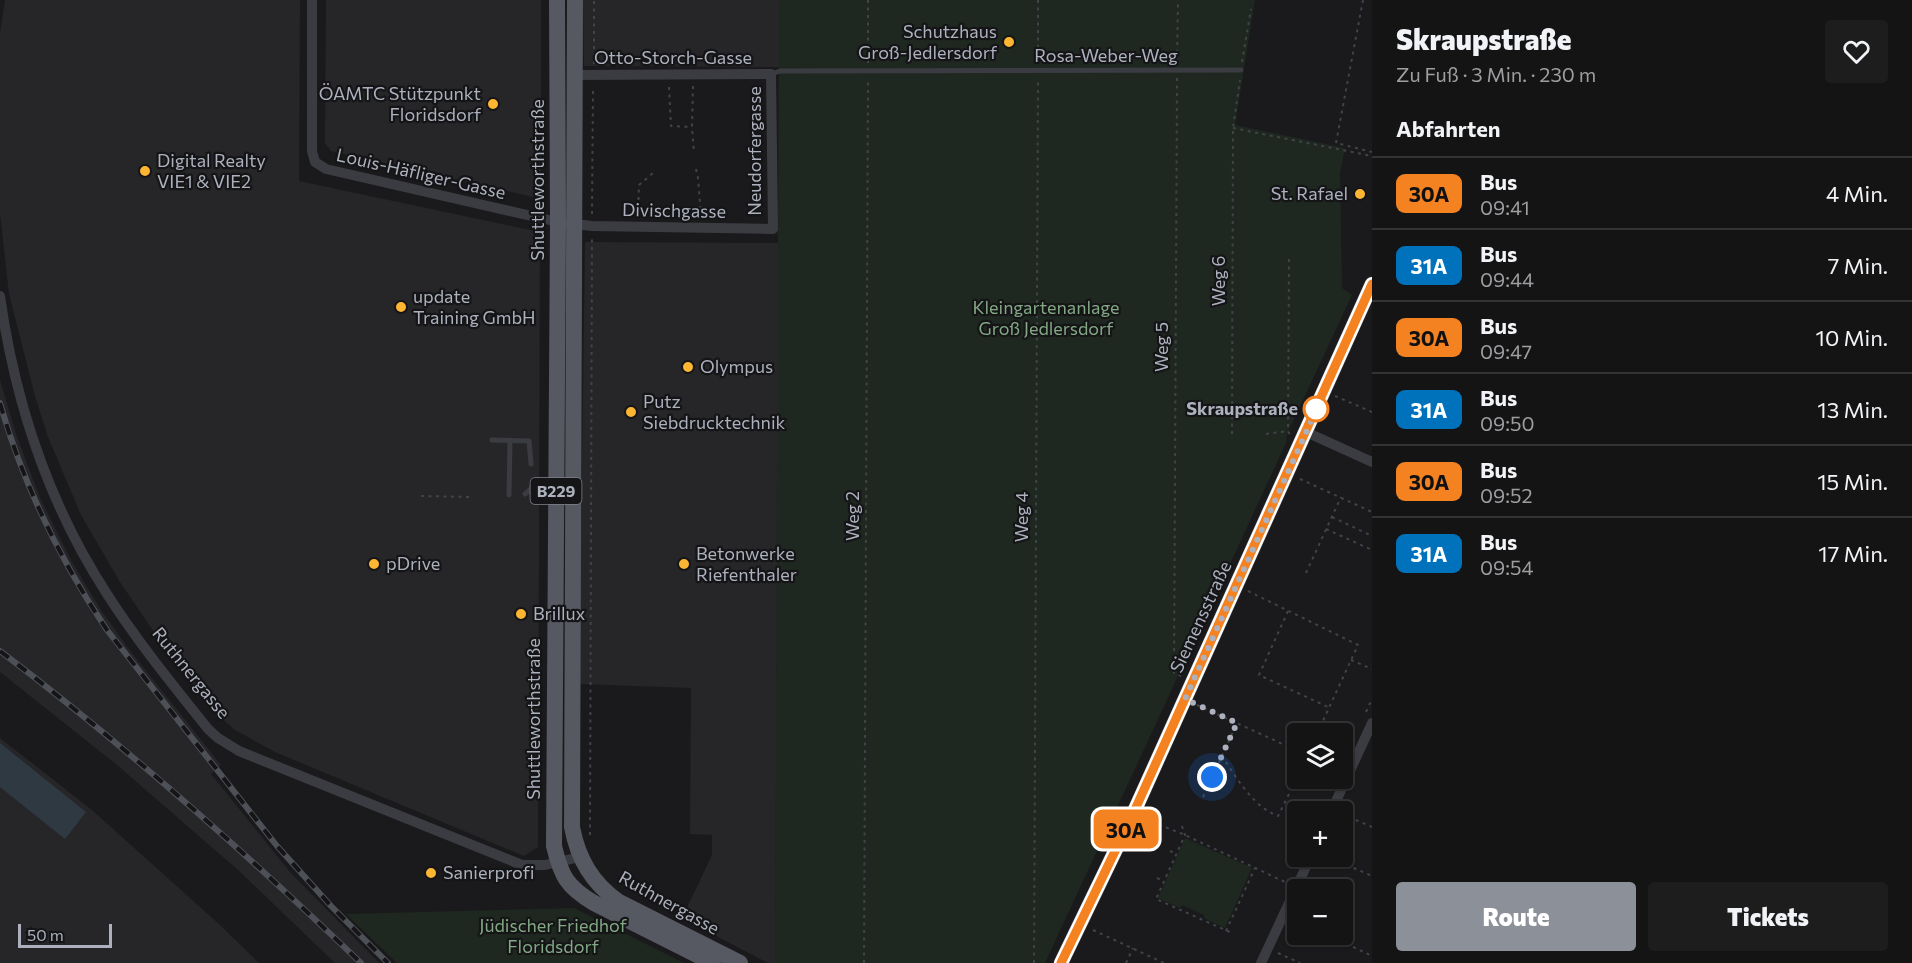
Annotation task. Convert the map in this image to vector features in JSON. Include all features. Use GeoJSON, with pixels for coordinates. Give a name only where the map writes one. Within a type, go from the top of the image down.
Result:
{"type":"FeatureCollection","features":[{"type":"Feature","properties":{"kind":"main road","name":"Shuttleworthstraße"},"geometry":{"type":"LineString","coordinates":[[557,0],[567,223],[571,814],[574,840],[580,857]]}},
{"type":"Feature","properties":{"kind":"main road","name":"Shuttleworthstraße"},"geometry":{"type":"LineString","coordinates":[[557,863],[553,831],[553,793],[567,223],[575,75],[575,0]]}},
{"type":"Feature","properties":{"kind":"main road","name":"Siemensstraße"},"geometry":{"type":"LineString","coordinates":[[1061,963],[1133,814],[1372,284]]}},
{"type":"Feature","properties":{"kind":"main road","name":"Ruthnergasse"},"geometry":{"type":"LineString","coordinates":[[580,857],[599,886],[619,902],[740,963]]}},
{"type":"Feature","properties":{"kind":"main road","name":"Ruthnergasse"},"geometry":{"type":"LineString","coordinates":[[557,863],[569,885],[582,896],[713,963]]}},
{"type":"Feature","properties":{"kind":"street","name":"Louis-Häfliger-Gasse"},"geometry":{"type":"LineString","coordinates":[[312,0],[310,137],[315,162],[326,169],[338,172],[567,223]]}},
{"type":"Feature","properties":{"kind":"street","name":"Otto-Storch-Gasse"},"geometry":{"type":"LineString","coordinates":[[575,75],[771,74]]}},
{"type":"Feature","properties":{"kind":"street","name":"Neudorfergasse"},"geometry":{"type":"LineString","coordinates":[[771,74],[772,229]]}},
{"type":"Feature","properties":{"kind":"street","name":"Divischgasse"},"geometry":{"type":"LineString","coordinates":[[567,223],[592,226],[772,229]]}},
{"type":"Feature","properties":{"kind":"street","name":"Ruthnergasse"},"geometry":{"type":"LineString","coordinates":[[0,296],[11,365],[24,413],[36,451],[70,530],[106,593],[208,729],[218,738],[239,750],[522,865],[557,863],[580,857]]}},
{"type":"Feature","properties":{"kind":"street"},"geometry":{"type":"LineString","coordinates":[[1303,438],[1372,462]]}},
{"type":"Feature","properties":{"kind":"street"},"geometry":{"type":"LineString","coordinates":[[1353,763],[1372,723]]}},
{"type":"Feature","properties":{"kind":"street"},"geometry":{"type":"LineString","coordinates":[[1336,801],[1341,789]]}},
{"type":"Feature","properties":{"kind":"street"},"geometry":{"type":"LineString","coordinates":[[1261,963],[1287,904]]}},
{"type":"Feature","properties":{"kind":"lane","name":"Rosa-Weber-Weg"},"geometry":{"type":"LineString","coordinates":[[771,74],[780,71],[868,70],[1241,70]]}},
{"type":"Feature","properties":{"kind":"lane"},"geometry":{"type":"LineString","coordinates":[[509,495],[510,440]]}},
{"type":"Feature","properties":{"kind":"lane"},"geometry":{"type":"LineString","coordinates":[[492,441],[529,441],[531,464]]}},
{"type":"Feature","properties":{"kind":"lane"},"geometry":{"type":"LineString","coordinates":[[525,494],[532,486]]}},
{"type":"Feature","properties":{"kind":"path"},"geometry":{"type":"LineString","coordinates":[[590,841],[594,0]]}},
{"type":"Feature","properties":{"kind":"path","name":"Weg 2"},"geometry":{"type":"LineString","coordinates":[[864,963],[868,0]]}},
{"type":"Feature","properties":{"kind":"path","name":"Weg 4"},"geometry":{"type":"LineString","coordinates":[[1034,963],[1038,0]]}},
{"type":"Feature","properties":{"kind":"path","name":"Weg 5"},"geometry":{"type":"LineString","coordinates":[[1178,0],[1174,673],[1193,681]]}},
{"type":"Feature","properties":{"kind":"path"},"geometry":{"type":"LineString","coordinates":[[1363,0],[1336,143],[1372,152]]}},
{"type":"Feature","properties":{"kind":"path"},"geometry":{"type":"LineString","coordinates":[[1251,9],[1233,128],[1372,156]]}},
{"type":"Feature","properties":{"kind":"path"},"geometry":{"type":"LineString","coordinates":[[694,74],[692,127],[694,153]]}},
{"type":"Feature","properties":{"kind":"path"},"geometry":{"type":"LineString","coordinates":[[669,75],[671,126],[692,127]]}},
{"type":"Feature","properties":{"kind":"path","name":"Weg 6"},"geometry":{"type":"LineString","coordinates":[[1232,434],[1233,128]]}},
{"type":"Feature","properties":{"kind":"path"},"geometry":{"type":"LineString","coordinates":[[696,169],[701,228]]}},
{"type":"Feature","properties":{"kind":"path"},"geometry":{"type":"LineString","coordinates":[[638,227],[639,185],[653,173]]}},
{"type":"Feature","properties":{"kind":"path"},"geometry":{"type":"LineString","coordinates":[[1288,431],[1289,259]]}},
{"type":"Feature","properties":{"kind":"path"},"geometry":{"type":"LineString","coordinates":[[1324,392],[1372,412]]}},
{"type":"Feature","properties":{"kind":"path"},"geometry":{"type":"LineString","coordinates":[[1266,434],[1288,431],[1303,438]]}},
{"type":"Feature","properties":{"kind":"path"},"geometry":{"type":"LineString","coordinates":[[1286,474],[1372,512]]}},
{"type":"Feature","properties":{"kind":"path"},"geometry":{"type":"LineString","coordinates":[[421,496],[471,497]]}},
{"type":"Feature","properties":{"kind":"path"},"geometry":{"type":"LineString","coordinates":[[1306,573],[1341,497]]}},
{"type":"Feature","properties":{"kind":"path"},"geometry":{"type":"LineString","coordinates":[[1332,517],[1372,536]]}},
{"type":"Feature","properties":{"kind":"path"},"geometry":{"type":"LineString","coordinates":[[1326,529],[1372,550]]}},
{"type":"Feature","properties":{"kind":"path"},"geometry":{"type":"LineString","coordinates":[[1237,586],[1358,645],[1321,723]]}},
{"type":"Feature","properties":{"kind":"path"},"geometry":{"type":"LineString","coordinates":[[1288,610],[1259,675],[1328,707]]}},
{"type":"Feature","properties":{"kind":"path"},"geometry":{"type":"LineString","coordinates":[[1351,660],[1372,669]]}},
{"type":"Feature","properties":{"kind":"path"},"geometry":{"type":"LineString","coordinates":[[1185,699],[1287,746]]}},
{"type":"Feature","properties":{"kind":"path"},"geometry":{"type":"LineString","coordinates":[[1203,797],[1237,723]]}},
{"type":"Feature","properties":{"kind":"path"},"geometry":{"type":"LineString","coordinates":[[1222,756],[1241,783],[1270,813],[1278,816],[1292,789]]}},
{"type":"Feature","properties":{"kind":"path"},"geometry":{"type":"LineString","coordinates":[[1133,814],[1185,835],[1287,883]]}},
{"type":"Feature","properties":{"kind":"path"},"geometry":{"type":"LineString","coordinates":[[1353,819],[1372,827]]}},
{"type":"Feature","properties":{"kind":"path"},"geometry":{"type":"LineString","coordinates":[[1182,826],[1185,835],[1156,898],[1232,933]]}},
{"type":"Feature","properties":{"kind":"path"},"geometry":{"type":"LineString","coordinates":[[1206,845],[1209,839]]}},
{"type":"Feature","properties":{"kind":"path"},"geometry":{"type":"LineString","coordinates":[[1170,851],[1176,854]]}},
{"type":"Feature","properties":{"kind":"path"},"geometry":{"type":"LineString","coordinates":[[1235,858],[1237,852]]}},
{"type":"Feature","properties":{"kind":"path"},"geometry":{"type":"LineString","coordinates":[[1260,870],[1263,864]]}},
{"type":"Feature","properties":{"kind":"path"},"geometry":{"type":"LineString","coordinates":[[1351,867],[1372,876]]}},
{"type":"Feature","properties":{"kind":"path"},"geometry":{"type":"LineString","coordinates":[[1226,930],[1255,868]]}},
{"type":"Feature","properties":{"kind":"path"},"geometry":{"type":"LineString","coordinates":[[1157,878],[1164,881]]}},
{"type":"Feature","properties":{"kind":"path"},"geometry":{"type":"LineString","coordinates":[[1240,902],[1245,905]]}},
{"type":"Feature","properties":{"kind":"path"},"geometry":{"type":"LineString","coordinates":[[1080,923],[1164,963]]}},
{"type":"Feature","properties":{"kind":"path"},"geometry":{"type":"LineString","coordinates":[[1349,945],[1372,956]]}},
{"type":"Feature","properties":{"kind":"path"},"geometry":{"type":"LineString","coordinates":[[1126,963],[1133,948]]}},
{"type":"Feature","properties":{"kind":"path"},"geometry":{"type":"LineString","coordinates":[[1267,948],[1299,963]]}},
{"type":"Feature","properties":{"kind":"shaded area"},"geometry":{"type":"Polygon","coordinates":[[[5,0],[300,0],[299,181],[540,232],[538,847],[524,856],[275,752],[235,730],[212,710],[164,647],[120,582],[81,515],[48,437],[9,294],[0,213],[0,33],[5,0]]]}},
{"type":"Feature","properties":{"kind":"shaded area"},"geometry":{"type":"Polygon","coordinates":[[[326,0],[541,0],[541,192],[533,197],[331,151],[325,143],[326,0]]]}},
{"type":"Feature","properties":{"kind":"shaded area"},"geometry":{"type":"Polygon","coordinates":[[[583,0],[779,0],[779,67],[584,66],[583,0]]]}},
{"type":"Feature","properties":{"kind":"shaded area"},"geometry":{"type":"Polygon","coordinates":[[[585,242],[779,243],[775,963],[768,963],[682,918],[712,855],[712,835],[690,834],[691,688],[579,684],[585,242]]]}},
{"type":"Feature","properties":{"kind":"shaded area"},"geometry":{"type":"Polygon","coordinates":[[[0,380],[16,434],[40,498],[72,562],[101,610],[128,648],[221,765],[211,774],[290,872],[379,963],[335,963],[238,870],[117,765],[0,672],[0,380]]]}},
{"type":"Feature","properties":{"kind":"shaded area"},"geometry":{"type":"Polygon","coordinates":[[[0,738],[92,810],[259,963],[0,963],[0,738]]]}},
{"type":"Feature","properties":{"kind":"shaded area"},"geometry":{"type":"Polygon","coordinates":[[[0,743],[86,812],[65,839],[0,787],[0,743]]]}},
{"type":"Feature","properties":{"kind":"green space","name":"Kleingartenanlage Groß Jedlersdorf"},"geometry":{"type":"Polygon","coordinates":[[[779,0],[1255,0],[1235,125],[1345,148],[1340,173],[1342,288],[1352,295],[1287,434],[1286,443],[1045,963],[775,963],[779,0]]]}},
{"type":"Feature","properties":{"kind":"green space"},"geometry":{"type":"Polygon","coordinates":[[[1185,838],[1252,868],[1225,928],[1182,905],[1180,908],[1158,898],[1185,838]]]}},
{"type":"Feature","properties":{"kind":"green space","name":"Jüdischer Friedhof Floridsdorf"},"geometry":{"type":"Polygon","coordinates":[[[574,908],[684,963],[397,963],[346,914],[574,908]]]}},
{"type":"Feature","properties":{"kind":"railway"},"geometry":{"type":"LineString","coordinates":[[0,403],[20,463],[44,521],[107,630],[277,846],[331,906],[388,963]]}},
{"type":"Feature","properties":{"kind":"railway"},"geometry":{"type":"LineString","coordinates":[[0,651],[140,763],[274,881],[361,963]]}},
{"type":"Feature","properties":{"kind":"bus line","name":"30A"},"geometry":{"type":"LineString","coordinates":[[1061,963],[1133,814],[1372,284]]}},
{"type":"Feature","properties":{"kind":"place","name":"Schutzhaus Groß-Jedlersdorf"},"geometry":{"type":"Point","coordinates":[1009,42]}},
{"type":"Feature","properties":{"kind":"place","name":"ÖAMTC Stützpunkt Floridsdorf"},"geometry":{"type":"Point","coordinates":[493,104]}},
{"type":"Feature","properties":{"kind":"place","name":"Digital Realty VIE1 & VIE2"},"geometry":{"type":"Point","coordinates":[145,171]}},
{"type":"Feature","properties":{"kind":"place","name":"St. Rafael"},"geometry":{"type":"Point","coordinates":[1360,194]}},
{"type":"Feature","properties":{"kind":"place","name":"update Training GmbH"},"geometry":{"type":"Point","coordinates":[401,307]}},
{"type":"Feature","properties":{"kind":"place","name":"Olympus"},"geometry":{"type":"Point","coordinates":[688,367]}},
{"type":"Feature","properties":{"kind":"place","name":"Skraupstraße"},"geometry":{"type":"Point","coordinates":[1316,409]}},
{"type":"Feature","properties":{"kind":"place","name":"Putz Siebdrucktechnik"},"geometry":{"type":"Point","coordinates":[631,412]}},
{"type":"Feature","properties":{"kind":"place","name":"pDrive"},"geometry":{"type":"Point","coordinates":[374,564]}},
{"type":"Feature","properties":{"kind":"place","name":"Betonwerke Riefenthaler"},"geometry":{"type":"Point","coordinates":[684,564]}},
{"type":"Feature","properties":{"kind":"place","name":"Brillux"},"geometry":{"type":"Point","coordinates":[521,614]}},
{"type":"Feature","properties":{"kind":"place","name":"Sanierprofi"},"geometry":{"type":"Point","coordinates":[431,873]}},
{"type":"Feature","properties":{"kind":"route"},"geometry":{"type":"LineString","coordinates":[[1212,777],[1237,723],[1185,699],[1319,404],[1316,409]]}}]}
